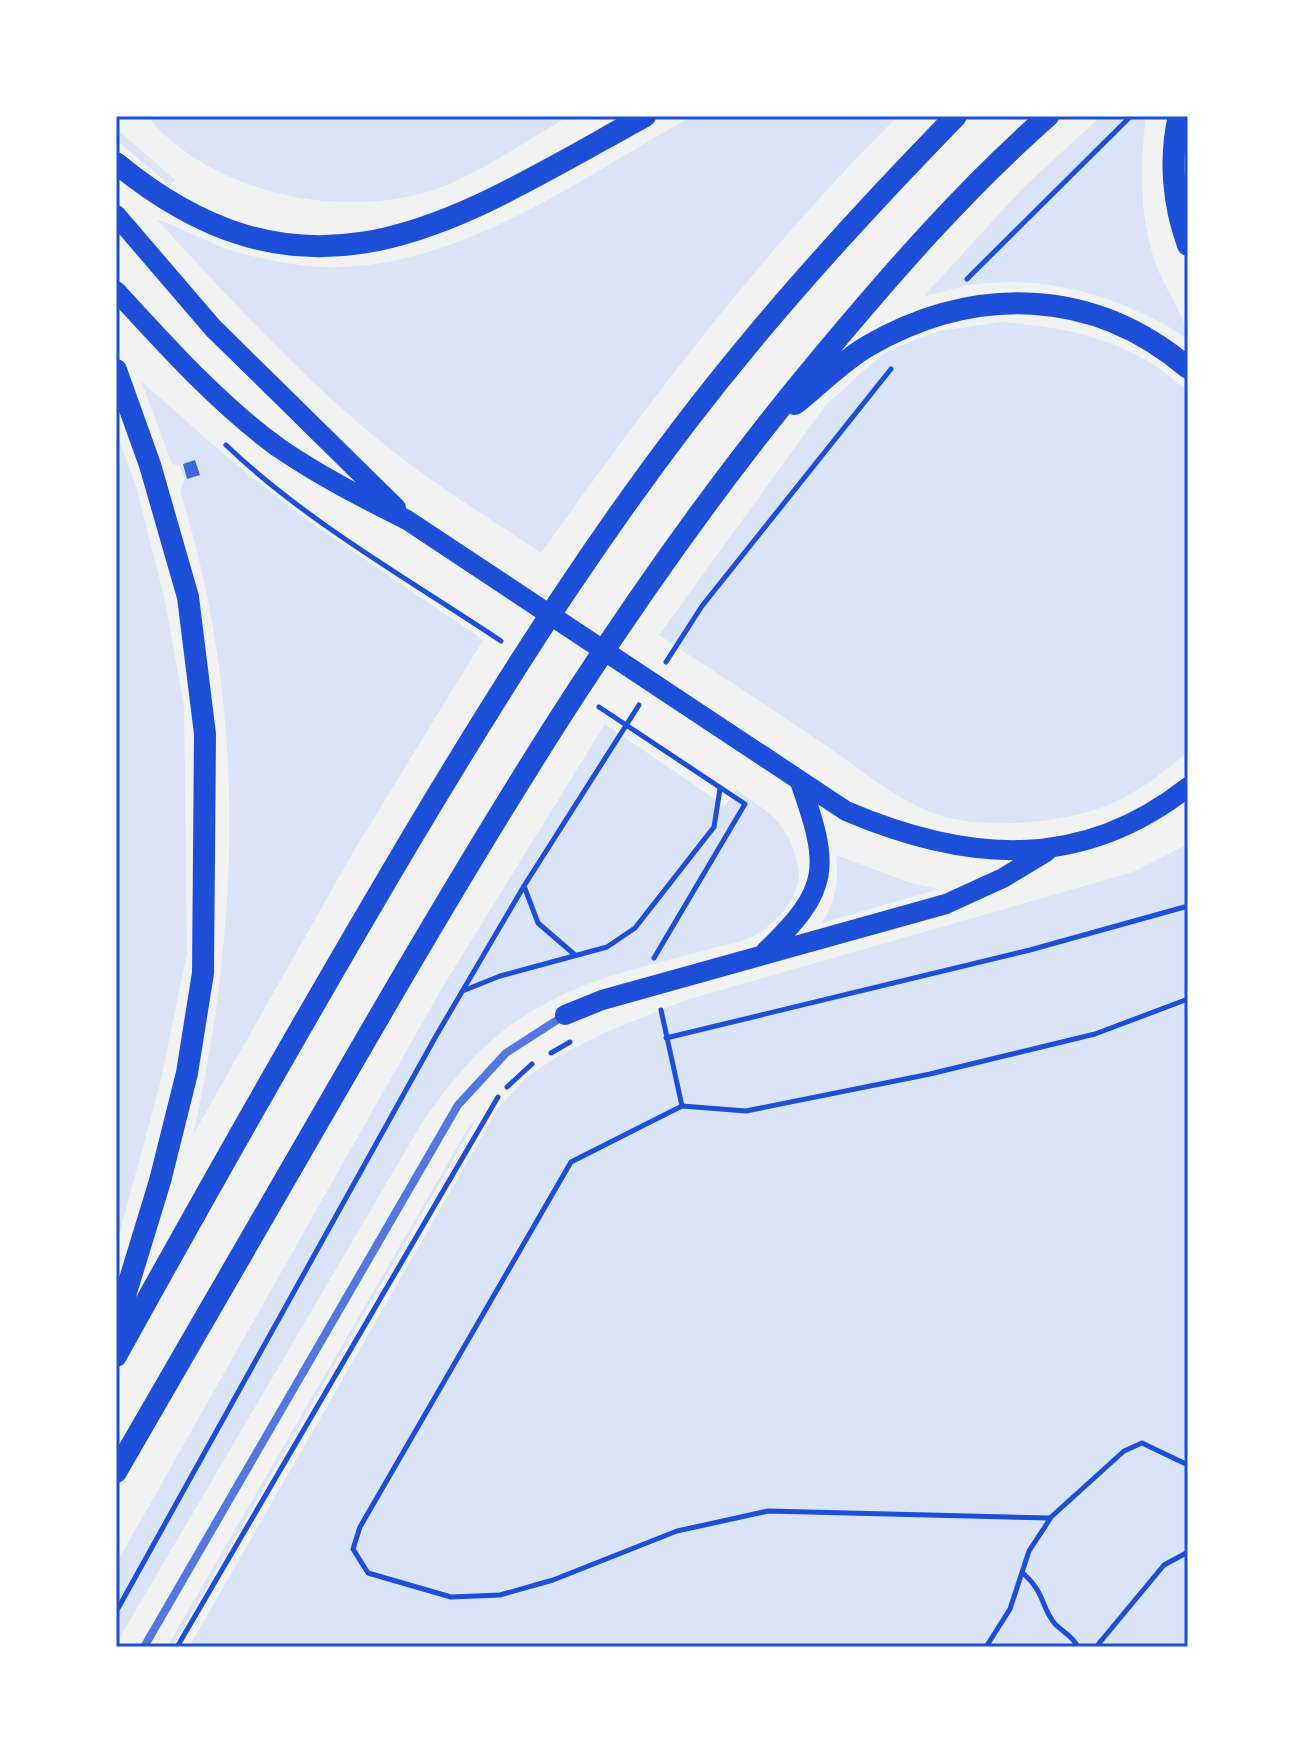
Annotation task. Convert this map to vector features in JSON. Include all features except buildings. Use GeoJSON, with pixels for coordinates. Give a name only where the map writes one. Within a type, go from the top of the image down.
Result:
{"type":"FeatureCollection","features":[{"type":"Feature","properties":{"kind":"highway"},"geometry":{"type":"LineString","coordinates":[[116,163],[148,189],[193,216],[228,230],[263,242],[345,248],[385,240],[435,224],[527,181],[645,116]]}},
{"type":"Feature","properties":{"kind":"highway"},"geometry":{"type":"LineString","coordinates":[[116,1356],[291,1042],[484,717],[609,529],[746,347],[864,210],[956,116]]}},
{"type":"Feature","properties":{"kind":"highway"},"geometry":{"type":"LineString","coordinates":[[116,1472],[547,733],[669,552],[757,435],[916,245],[1048,116]]}},
{"type":"Feature","properties":{"kind":"highway"},"geometry":{"type":"LineString","coordinates":[[1179,116],[1174,137],[1174,188],[1188,245]]}},
{"type":"Feature","properties":{"kind":"highway"},"geometry":{"type":"LineString","coordinates":[[757,435],[866,347],[937,313],[978,304],[1030,304],[1083,311],[1129,327],[1188,368]]}},
{"type":"Feature","properties":{"kind":"highway"},"geometry":{"type":"LineString","coordinates":[[116,370],[150,465],[188,597],[205,734],[203,973],[179,1104],[116,1325]]}},
{"type":"Feature","properties":{"kind":"main road"},"geometry":{"type":"LineString","coordinates":[[116,215],[213,328],[407,520]]}},
{"type":"Feature","properties":{"kind":"main road"},"geometry":{"type":"LineString","coordinates":[[116,291],[210,388],[278,447],[343,488],[407,520],[442,542],[747,749],[846,811],[926,841],[967,849],[1050,850],[1081,843],[1131,823],[1188,787]]}},
{"type":"Feature","properties":{"kind":"main road"},"geometry":{"type":"LineString","coordinates":[[762,956],[798,921],[811,903],[818,883],[818,838],[800,782]]}},
{"type":"Feature","properties":{"kind":"main road"},"geometry":{"type":"LineString","coordinates":[[565,1015],[946,904],[1003,878],[1050,850]]}},
{"type":"Feature","properties":{"kind":"street"},"geometry":{"type":"LineString","coordinates":[[144,1647],[458,1105],[506,1053],[565,1015]]}},
{"type":"Feature","properties":{"kind":"path"},"geometry":{"type":"LineString","coordinates":[[937,313],[1044,199],[1131,116]]}},
{"type":"Feature","properties":{"kind":"path"},"geometry":{"type":"LineString","coordinates":[[660,673],[702,606],[898,360]]}},
{"type":"Feature","properties":{"kind":"path"},"geometry":{"type":"LineString","coordinates":[[116,1612],[524,886],[643,699]]}},
{"type":"Feature","properties":{"kind":"path"},"geometry":{"type":"LineString","coordinates":[[464,991],[500,976],[607,947],[635,928],[714,827],[720,789],[745,804],[651,962],[682,1106]]}},
{"type":"Feature","properties":{"kind":"path"},"geometry":{"type":"LineString","coordinates":[[524,886],[538,923],[575,955]]}},
{"type":"Feature","properties":{"kind":"path"},"geometry":{"type":"LineString","coordinates":[[666,1038],[1030,950],[1188,906]]}},
{"type":"Feature","properties":{"kind":"path"},"geometry":{"type":"LineString","coordinates":[[1050,1518],[768,1511],[677,1531],[553,1580],[500,1595],[451,1597],[368,1573],[353,1549],[360,1527],[571,1162],[682,1106],[746,1111],[930,1074],[1095,1034],[1188,999]]}},
{"type":"Feature","properties":{"kind":"path"},"geometry":{"type":"LineString","coordinates":[[653,1012],[661,1010]]}},
{"type":"Feature","properties":{"kind":"path"},"geometry":{"type":"LineString","coordinates":[[547,1055],[574,1039]]}},
{"type":"Feature","properties":{"kind":"path"},"geometry":{"type":"LineString","coordinates":[[177,1647],[499,1095],[534,1063]]}},
{"type":"Feature","properties":{"kind":"path"},"geometry":{"type":"LineString","coordinates":[[986,1647],[1010,1609],[1024,1574],[1029,1551],[1050,1518],[1124,1451],[1142,1443],[1188,1465]]}},
{"type":"Feature","properties":{"kind":"path"},"geometry":{"type":"LineString","coordinates":[[1096,1647],[1164,1565],[1188,1552]]}},
{"type":"Feature","properties":{"kind":"path"},"geometry":{"type":"LineString","coordinates":[[1024,1574],[1039,1588],[1056,1624],[1073,1636],[1078,1647]]}},
{"type":"Feature","properties":{"kind":"shaded area"},"geometry":{"type":"Polygon","coordinates":[[[147,116],[569,116],[497,160],[452,183],[414,195],[374,201],[331,201],[289,196],[248,184],[210,167],[175,144],[147,116]]]}},
{"type":"Feature","properties":{"kind":"shaded area"},"geometry":{"type":"Polygon","coordinates":[[[692,116],[898,116],[801,219],[710,327],[541,553],[399,456],[334,402],[157,220],[229,250],[297,265],[359,266],[409,257],[459,241],[508,220],[692,116]]]}},
{"type":"Feature","properties":{"kind":"shaded area"},"geometry":{"type":"Polygon","coordinates":[[[1101,116],[1146,116],[1142,172],[1146,228],[1156,265],[1184,323],[1188,339],[1138,311],[1057,286],[1000,282],[924,296],[1022,189],[1101,116]]]}},
{"type":"Feature","properties":{"kind":"shaded area"},"geometry":{"type":"Polygon","coordinates":[[[116,128],[175,180],[170,185],[116,140],[116,128]]]}},
{"type":"Feature","properties":{"kind":"shaded area"},"geometry":{"type":"Polygon","coordinates":[[[1000,322],[1051,328],[1100,340],[1146,360],[1188,392],[1188,752],[1152,780],[1113,803],[1071,816],[1021,823],[971,822],[948,818],[898,796],[659,635],[825,406],[862,372],[889,350],[939,331],[1000,322]]]}},
{"type":"Feature","properties":{"kind":"shaded area"},"geometry":{"type":"Polygon","coordinates":[[[141,381],[234,463],[303,517],[483,640],[352,854],[193,1135],[209,1054],[227,893],[229,812],[226,731],[217,650],[201,570],[180,491],[185,479],[180,466],[172,464],[141,381]]]}},
{"type":"Feature","properties":{"kind":"shaded area"},"geometry":{"type":"Polygon","coordinates":[[[116,432],[136,486],[164,596],[184,706],[187,953],[160,1084],[116,1246],[116,432]]]}},
{"type":"Feature","properties":{"kind":"shaded area"},"geometry":{"type":"Polygon","coordinates":[[[605,724],[725,806],[736,790],[777,820],[789,839],[798,866],[797,888],[792,898],[770,925],[746,939],[615,975],[560,996],[498,1035],[467,1064],[423,1121],[116,1644],[116,1564],[442,988],[605,724]]]}},
{"type":"Feature","properties":{"kind":"shaded area"},"geometry":{"type":"Polygon","coordinates":[[[1188,844],[1188,1647],[189,1647],[498,1108],[527,1077],[555,1058],[606,1032],[686,1000],[1133,872],[1188,844]]]}},
{"type":"Feature","properties":{"kind":"shaded area"},"geometry":{"type":"Polygon","coordinates":[[[836,855],[911,883],[939,889],[822,923],[835,890],[836,855]]]}},
{"type":"Feature","properties":{"kind":"shaded area"},"geometry":{"type":"Polygon","coordinates":[[[477,1118],[172,1647],[167,1647],[470,1125],[477,1118]]]}}]}
